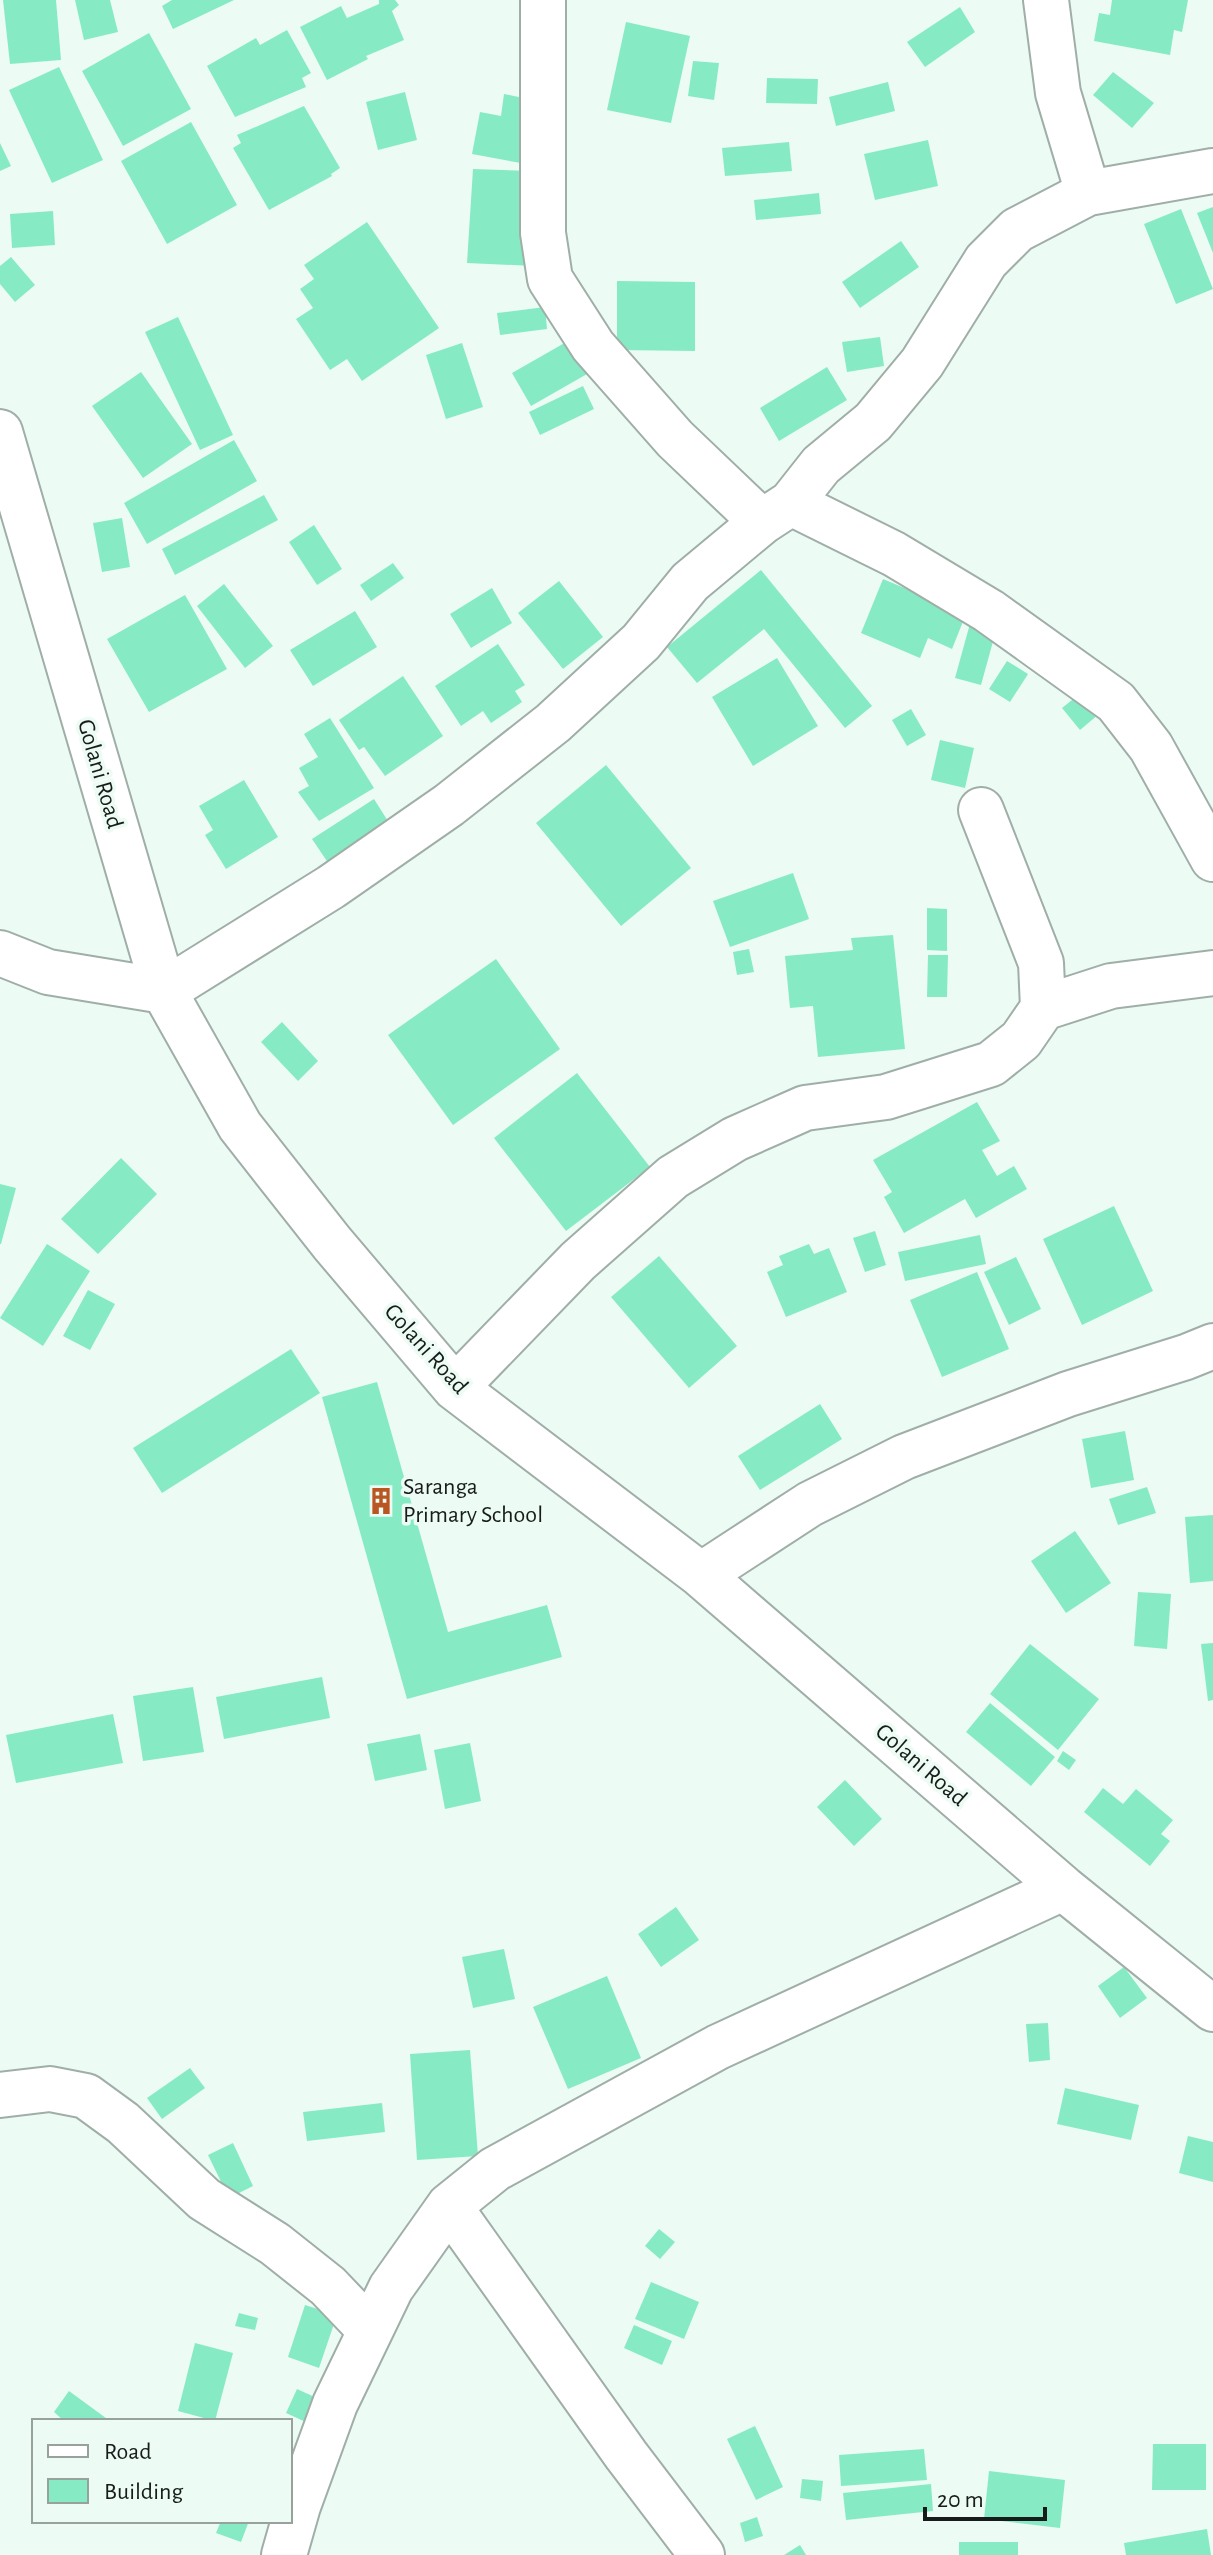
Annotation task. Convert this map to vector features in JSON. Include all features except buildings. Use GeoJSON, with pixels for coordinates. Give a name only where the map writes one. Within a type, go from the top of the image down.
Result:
{"type":"FeatureCollection","features":[{"type":"Feature","properties":{"kind":"street"},"geometry":{"type":"LineString","coordinates":[[543,0],[543,233],[550,279],[593,346],[675,439],[776,512],[894,554],[989,611],[1116,702],[1151,747],[1213,859]]}},
{"type":"Feature","properties":{"kind":"street"},"geometry":{"type":"LineString","coordinates":[[1046,0],[1058,93],[1088,193]]}},
{"type":"Feature","properties":{"kind":"street"},"geometry":{"type":"LineString","coordinates":[[0,953],[48,972],[164,991],[331,887],[449,805],[553,723],[641,642],[690,582],[776,512],[821,465],[873,422],[912,375],[955,314],[986,261],[1017,230],[1088,193],[1213,171]]}},
{"type":"Feature","properties":{"kind":"street","name":"Golani Road"},"geometry":{"type":"LineString","coordinates":[[0,432],[164,991],[240,1126],[332,1243],[455,1388],[701,1575],[1063,1888],[1213,2009]]}},
{"type":"Feature","properties":{"kind":"street"},"geometry":{"type":"LineString","coordinates":[[455,1388],[578,1261],[673,1177],[735,1139],[805,1108],[886,1097],[991,1064],[1021,1040],[1043,1008],[1041,963],[981,810]]}},
{"type":"Feature","properties":{"kind":"street"},"geometry":{"type":"LineString","coordinates":[[1043,1008],[1111,986],[1213,973]]}},
{"type":"Feature","properties":{"kind":"street"},"geometry":{"type":"LineString","coordinates":[[701,1575],[810,1504],[904,1457],[1068,1394],[1213,1346]]}},
{"type":"Feature","properties":{"kind":"street"},"geometry":{"type":"LineString","coordinates":[[284,2555],[298,2506],[335,2404],[391,2288],[449,2206],[495,2169],[718,2047],[1063,1888]]}},
{"type":"Feature","properties":{"kind":"street"},"geometry":{"type":"LineString","coordinates":[[0,2095],[50,2089],[86,2096],[123,2123],[204,2199],[275,2244],[328,2286],[370,2330]]}},
{"type":"Feature","properties":{"kind":"street"},"geometry":{"type":"LineString","coordinates":[[449,2206],[626,2455],[702,2555]]}},
{"type":"Feature","properties":{"kind":"place","name":"Saranga Primary School"},"geometry":{"type":"Point","coordinates":[381,1501]}}]}
